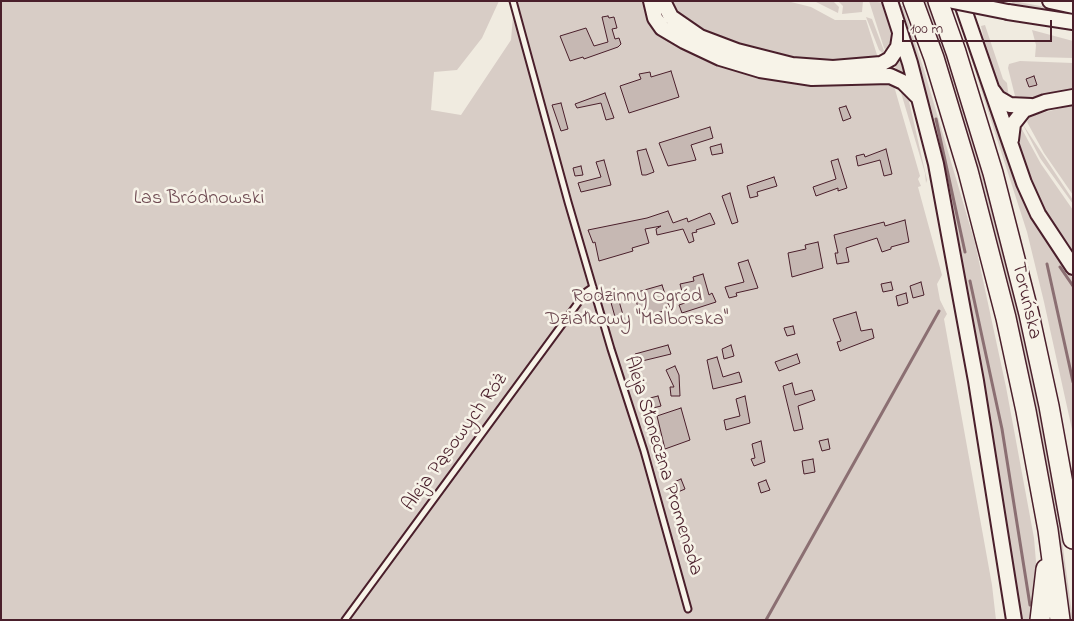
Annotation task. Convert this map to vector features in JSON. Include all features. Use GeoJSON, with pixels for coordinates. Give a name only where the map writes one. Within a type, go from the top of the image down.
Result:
{"type":"FeatureCollection","features":[{"type":"Feature","properties":{"kind":"highway","name":"Toruńska"},"geometry":{"type":"LineString","coordinates":[[913,1],[940,77],[985,232],[1026,411],[1048,530],[1060,620]]}},
{"type":"Feature","properties":{"kind":"highway","name":"Toruńska"},"geometry":{"type":"LineString","coordinates":[[938,1],[956,52],[993,173],[1029,314],[1049,406],[1073,539]]}},
{"type":"Feature","properties":{"kind":"highway"},"geometry":{"type":"LineString","coordinates":[[1049,406],[1073,468]]}},
{"type":"Feature","properties":{"kind":"highway"},"geometry":{"type":"LineString","coordinates":[[1040,620],[1048,530]]}},
{"type":"Feature","properties":{"kind":"street"},"geometry":{"type":"LineString","coordinates":[[651,1],[655,18],[662,28],[720,58],[760,70],[803,77],[842,79],[890,76],[903,82],[921,101]]}},
{"type":"Feature","properties":{"kind":"street"},"geometry":{"type":"LineString","coordinates":[[664,1],[671,17],[700,37],[752,56],[798,65],[833,68],[880,64],[890,59],[898,48],[900,30]]}},
{"type":"Feature","properties":{"kind":"street"},"geometry":{"type":"LineString","coordinates":[[890,1],[921,101],[936,164],[976,380],[1014,620]]}},
{"type":"Feature","properties":{"kind":"street"},"geometry":{"type":"LineString","coordinates":[[953,1],[1073,22]]}},
{"type":"Feature","properties":{"kind":"street"},"geometry":{"type":"LineString","coordinates":[[962,1],[1013,153],[1038,214],[1073,267]]}},
{"type":"Feature","properties":{"kind":"street"},"geometry":{"type":"LineString","coordinates":[[1050,1],[1073,6]]}},
{"type":"Feature","properties":{"kind":"street"},"geometry":{"type":"LineString","coordinates":[[989,84],[998,98],[1005,103],[1017,107],[1073,97]]}},
{"type":"Feature","properties":{"kind":"street"},"geometry":{"type":"LineString","coordinates":[[1013,153],[1011,139],[1013,124],[1021,113],[1031,106]]}},
{"type":"Feature","properties":{"kind":"lane","name":"Aleja Słoneczna Promenada"},"geometry":{"type":"LineString","coordinates":[[513,1],[592,287],[642,444],[688,609]]}},
{"type":"Feature","properties":{"kind":"lane","name":"Aleja Pąsowych Róż"},"geometry":{"type":"LineString","coordinates":[[345,620],[580,300],[592,287]]}},
{"type":"Feature","properties":{"kind":"green space"},"geometry":{"type":"Polygon","coordinates":[[[1,1],[499,1],[482,38],[457,70],[434,72],[431,110],[461,115],[511,40],[513,16],[520,13],[517,1],[645,1],[649,22],[661,34],[757,75],[821,85],[886,82],[887,85],[894,86],[920,176],[918,179],[921,186],[918,187],[942,275],[937,284],[940,300],[947,314],[944,319],[992,585],[996,620],[1,620],[1,1]]]}},
{"type":"Feature","properties":{"kind":"green space"},"geometry":{"type":"Polygon","coordinates":[[[671,1],[787,1],[811,7],[835,20],[866,20],[878,58],[837,62],[794,59],[753,50],[699,29],[680,16],[671,1]]]}},
{"type":"Feature","properties":{"kind":"green space"},"geometry":{"type":"Polygon","coordinates":[[[814,1],[833,1],[839,7],[838,13],[814,1]]]}},
{"type":"Feature","properties":{"kind":"green space"},"geometry":{"type":"Polygon","coordinates":[[[838,1],[863,1],[862,12],[842,14],[843,6],[838,1]]]}},
{"type":"Feature","properties":{"kind":"green space"},"geometry":{"type":"Polygon","coordinates":[[[869,1],[885,3],[896,37],[889,54],[884,48],[869,1]]]}},
{"type":"Feature","properties":{"kind":"green space"},"geometry":{"type":"Polygon","coordinates":[[[924,1],[929,1],[964,109],[996,221],[1021,319],[1056,497],[1073,620],[1070,620],[1037,412],[1007,279],[975,160],[924,1]]]}},
{"type":"Feature","properties":{"kind":"green space"},"geometry":{"type":"Polygon","coordinates":[[[1013,1],[1073,12],[1073,15],[1011,5],[1013,1]]]}},
{"type":"Feature","properties":{"kind":"green space"},"geometry":{"type":"Polygon","coordinates":[[[898,6],[903,6],[924,70],[975,243],[1006,387],[1034,538],[1038,586],[1035,620],[1020,620],[996,460],[933,124],[898,6]]]}},
{"type":"Feature","properties":{"kind":"green space"},"geometry":{"type":"Polygon","coordinates":[[[866,17],[872,19],[886,56],[879,50],[866,17]]]}},
{"type":"Feature","properties":{"kind":"green space"},"geometry":{"type":"Polygon","coordinates":[[[958,18],[961,18],[1066,268],[1073,279],[1073,434],[1027,232],[958,18]]]}},
{"type":"Feature","properties":{"kind":"green space"},"geometry":{"type":"Polygon","coordinates":[[[985,25],[1003,79],[1007,83],[1009,99],[1003,94],[996,81],[987,54],[981,26],[985,25]]]}},
{"type":"Feature","properties":{"kind":"green space"},"geometry":{"type":"Polygon","coordinates":[[[1032,30],[1073,41],[1073,58],[1035,57],[1036,45],[1032,30]]]}},
{"type":"Feature","properties":{"kind":"green space"},"geometry":{"type":"Polygon","coordinates":[[[901,55],[907,77],[897,73],[894,62],[901,55]]]}},
{"type":"Feature","properties":{"kind":"green space"},"geometry":{"type":"Polygon","coordinates":[[[1020,61],[1073,63],[1073,89],[1021,100],[1020,96],[1015,96],[1008,68],[1009,64],[1020,61]]]}},
{"type":"Feature","properties":{"kind":"green space"},"geometry":{"type":"Polygon","coordinates":[[[899,86],[908,97],[927,180],[926,183],[925,173],[899,86]]]}},
{"type":"Feature","properties":{"kind":"green space"},"geometry":{"type":"Polygon","coordinates":[[[1073,105],[1073,195],[1044,153],[1027,122],[1029,118],[1038,114],[1073,105]]]}},
{"type":"Feature","properties":{"kind":"green space"},"geometry":{"type":"Polygon","coordinates":[[[1018,122],[1041,164],[1073,210],[1073,254],[1047,215],[1036,193],[1017,140],[1018,122]]]}},
{"type":"Feature","properties":{"kind":"green space"},"geometry":{"type":"Polygon","coordinates":[[[1022,123],[1073,200],[1073,204],[1040,158],[1022,123]]]}},
{"type":"Feature","properties":{"kind":"building"},"geometry":{"type":"Polygon","coordinates":[[[608,16],[609,18],[614,17],[617,28],[612,29],[615,39],[619,38],[621,44],[618,47],[584,59],[583,57],[570,61],[560,36],[586,28],[594,46],[608,42],[602,17],[608,16]]]}},
{"type":"Feature","properties":{"kind":"building"},"geometry":{"type":"Polygon","coordinates":[[[671,71],[679,97],[629,113],[620,86],[641,79],[639,74],[650,72],[651,77],[671,71]]]}},
{"type":"Feature","properties":{"kind":"building"},"geometry":{"type":"Polygon","coordinates":[[[1034,76],[1037,85],[1029,87],[1026,79],[1034,76]]]}},
{"type":"Feature","properties":{"kind":"building"},"geometry":{"type":"Polygon","coordinates":[[[605,93],[614,118],[606,120],[601,103],[577,108],[575,104],[605,93]]]}},
{"type":"Feature","properties":{"kind":"building"},"geometry":{"type":"Polygon","coordinates":[[[561,103],[568,129],[561,131],[552,105],[561,103]]]}},
{"type":"Feature","properties":{"kind":"building"},"geometry":{"type":"Polygon","coordinates":[[[846,106],[851,118],[843,121],[839,108],[846,106]]]}},
{"type":"Feature","properties":{"kind":"building"},"geometry":{"type":"Polygon","coordinates":[[[710,127],[713,138],[691,145],[696,160],[668,166],[659,143],[710,127]]]}},
{"type":"Feature","properties":{"kind":"building"},"geometry":{"type":"Polygon","coordinates":[[[721,144],[723,153],[712,155],[710,147],[721,144]]]}},
{"type":"Feature","properties":{"kind":"building"},"geometry":{"type":"Polygon","coordinates":[[[646,149],[654,172],[642,175],[637,151],[646,149]]]}},
{"type":"Feature","properties":{"kind":"building"},"geometry":{"type":"Polygon","coordinates":[[[886,149],[892,174],[884,176],[880,160],[858,166],[856,156],[864,154],[865,157],[886,149]]]}},
{"type":"Feature","properties":{"kind":"building"},"geometry":{"type":"Polygon","coordinates":[[[838,159],[847,188],[838,191],[838,188],[816,196],[813,187],[836,179],[831,161],[838,159]]]}},
{"type":"Feature","properties":{"kind":"building"},"geometry":{"type":"Polygon","coordinates":[[[604,160],[611,185],[581,192],[578,183],[601,177],[596,162],[604,160]]]}},
{"type":"Feature","properties":{"kind":"building"},"geometry":{"type":"Polygon","coordinates":[[[581,166],[583,175],[575,176],[573,168],[581,166]]]}},
{"type":"Feature","properties":{"kind":"building"},"geometry":{"type":"Polygon","coordinates":[[[774,177],[777,186],[757,192],[758,196],[750,198],[747,186],[774,177]]]}},
{"type":"Feature","properties":{"kind":"building"},"geometry":{"type":"Polygon","coordinates":[[[730,193],[738,222],[732,224],[722,196],[730,193]]]}},
{"type":"Feature","properties":{"kind":"building"},"geometry":{"type":"Polygon","coordinates":[[[668,211],[673,223],[687,218],[688,222],[710,213],[715,224],[696,230],[697,232],[692,233],[694,241],[689,243],[683,229],[657,235],[656,229],[661,226],[645,229],[649,243],[632,248],[633,251],[599,261],[595,242],[593,243],[588,230],[647,218],[668,211]]]}},
{"type":"Feature","properties":{"kind":"building"},"geometry":{"type":"Polygon","coordinates":[[[905,220],[909,242],[891,247],[891,249],[882,252],[877,238],[846,248],[849,262],[837,264],[835,253],[838,253],[834,235],[884,222],[885,226],[905,220]]]}},
{"type":"Feature","properties":{"kind":"building"},"geometry":{"type":"Polygon","coordinates":[[[818,242],[823,268],[792,277],[788,253],[806,249],[805,245],[818,242]]]}},
{"type":"Feature","properties":{"kind":"building"},"geometry":{"type":"Polygon","coordinates":[[[748,260],[758,288],[736,293],[737,296],[729,298],[725,287],[744,282],[738,263],[748,260]]]}},
{"type":"Feature","properties":{"kind":"building"},"geometry":{"type":"Polygon","coordinates":[[[703,274],[709,295],[712,293],[716,302],[682,313],[679,305],[685,303],[680,284],[694,281],[693,277],[703,274]]]}},
{"type":"Feature","properties":{"kind":"building"},"geometry":{"type":"Polygon","coordinates":[[[891,282],[893,290],[883,292],[881,284],[891,282]]]}},
{"type":"Feature","properties":{"kind":"building"},"geometry":{"type":"Polygon","coordinates":[[[921,282],[924,295],[913,298],[910,286],[921,282]]]}},
{"type":"Feature","properties":{"kind":"building"},"geometry":{"type":"Polygon","coordinates":[[[662,285],[670,309],[641,318],[634,293],[662,285]]]}},
{"type":"Feature","properties":{"kind":"building"},"geometry":{"type":"Polygon","coordinates":[[[906,293],[908,303],[898,306],[896,296],[906,293]]]}},
{"type":"Feature","properties":{"kind":"building"},"geometry":{"type":"Polygon","coordinates":[[[617,294],[625,322],[617,324],[610,299],[611,296],[617,294]]]}},
{"type":"Feature","properties":{"kind":"building"},"geometry":{"type":"Polygon","coordinates":[[[856,312],[861,331],[872,329],[874,338],[840,351],[837,342],[841,341],[833,319],[856,312]]]}},
{"type":"Feature","properties":{"kind":"building"},"geometry":{"type":"Polygon","coordinates":[[[793,326],[795,334],[787,336],[784,328],[793,326]]]}},
{"type":"Feature","properties":{"kind":"building"},"geometry":{"type":"Polygon","coordinates":[[[668,345],[671,354],[638,362],[635,354],[668,345]]]}},
{"type":"Feature","properties":{"kind":"building"},"geometry":{"type":"Polygon","coordinates":[[[731,345],[734,356],[724,359],[722,349],[731,345]]]}},
{"type":"Feature","properties":{"kind":"building"},"geometry":{"type":"Polygon","coordinates":[[[797,354],[800,363],[779,371],[775,362],[797,354]]]}},
{"type":"Feature","properties":{"kind":"building"},"geometry":{"type":"Polygon","coordinates":[[[717,357],[723,377],[739,372],[742,382],[713,389],[707,360],[717,357]]]}},
{"type":"Feature","properties":{"kind":"building"},"geometry":{"type":"Polygon","coordinates":[[[675,366],[679,375],[680,396],[671,396],[670,387],[674,387],[666,370],[675,366]]]}},
{"type":"Feature","properties":{"kind":"building"},"geometry":{"type":"Polygon","coordinates":[[[792,383],[795,395],[812,390],[815,400],[798,406],[803,429],[794,431],[783,386],[792,383]]]}},
{"type":"Feature","properties":{"kind":"building"},"geometry":{"type":"Polygon","coordinates":[[[658,396],[661,406],[653,408],[650,398],[658,396]]]}},
{"type":"Feature","properties":{"kind":"building"},"geometry":{"type":"Polygon","coordinates":[[[745,396],[750,423],[726,430],[724,420],[740,416],[736,399],[745,396]]]}},
{"type":"Feature","properties":{"kind":"building"},"geometry":{"type":"Polygon","coordinates":[[[681,408],[690,440],[665,449],[657,416],[681,408]]]}},
{"type":"Feature","properties":{"kind":"building"},"geometry":{"type":"Polygon","coordinates":[[[828,439],[830,449],[822,451],[819,441],[828,439]]]}},
{"type":"Feature","properties":{"kind":"building"},"geometry":{"type":"Polygon","coordinates":[[[761,441],[765,462],[754,466],[751,459],[755,458],[752,444],[761,441]]]}},
{"type":"Feature","properties":{"kind":"building"},"geometry":{"type":"Polygon","coordinates":[[[813,459],[815,472],[804,474],[802,461],[813,459]]]}},
{"type":"Feature","properties":{"kind":"building"},"geometry":{"type":"Polygon","coordinates":[[[681,479],[685,489],[678,492],[674,482],[681,479]]]}},
{"type":"Feature","properties":{"kind":"building"},"geometry":{"type":"Polygon","coordinates":[[[766,480],[770,490],[761,493],[758,483],[766,480]]]}},
{"type":"Feature","properties":{"kind":"waterway"},"geometry":{"type":"LineString","coordinates":[[936,119],[965,252]]}},
{"type":"Feature","properties":{"kind":"waterway"},"geometry":{"type":"LineString","coordinates":[[1047,264],[1073,382]]}},
{"type":"Feature","properties":{"kind":"waterway"},"geometry":{"type":"LineString","coordinates":[[1060,267],[1073,286]]}},
{"type":"Feature","properties":{"kind":"waterway"},"geometry":{"type":"LineString","coordinates":[[970,281],[1002,429],[1030,605]]}},
{"type":"Feature","properties":{"kind":"waterway"},"geometry":{"type":"LineString","coordinates":[[766,620],[939,311]]}},
{"type":"Feature","properties":{"kind":"park label","name":"Las Bródnowski"},"geometry":{"type":"Point","coordinates":[199,200]}},
{"type":"Feature","properties":{"kind":"park label","name":"Rodzinny Ogród Działkowy \"Malborska\""},"geometry":{"type":"Point","coordinates":[637,310]}}]}
